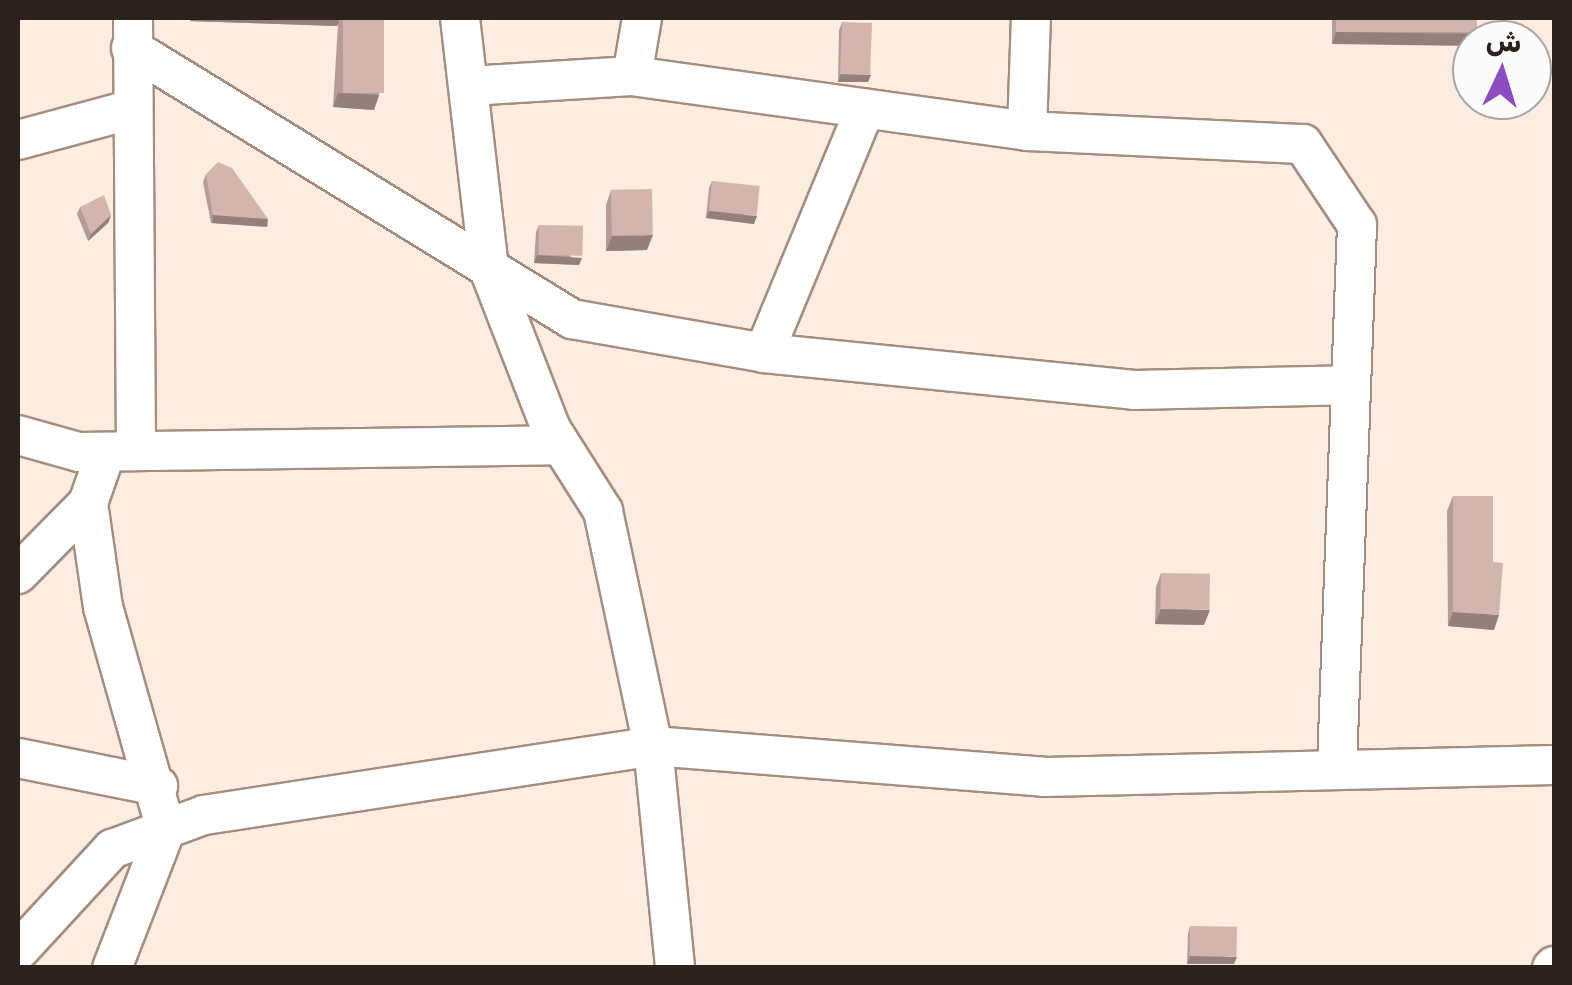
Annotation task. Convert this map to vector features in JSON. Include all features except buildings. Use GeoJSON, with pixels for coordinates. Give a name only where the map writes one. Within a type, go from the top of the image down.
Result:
{"type":"FeatureCollection","features":[{"type":"Feature","properties":{"kind":"street"},"geometry":{"type":"LineString","coordinates":[[460,18],[490,269],[559,444],[603,511],[653,746],[675,968]]}},
{"type":"Feature","properties":{"kind":"street"},"geometry":{"type":"LineString","coordinates":[[632,76],[642,18]]}},
{"type":"Feature","properties":{"kind":"street"},"geometry":{"type":"LineString","coordinates":[[1028,131],[1031,18]]}},
{"type":"Feature","properties":{"kind":"street"},"geometry":{"type":"LineString","coordinates":[[132,32],[572,319],[764,354],[1134,390],[1347,384]]}},
{"type":"Feature","properties":{"kind":"street"},"geometry":{"type":"LineString","coordinates":[[18,574],[88,503],[121,451],[133,109],[132,32]]}},
{"type":"Feature","properties":{"kind":"street"},"geometry":{"type":"LineString","coordinates":[[469,86],[632,76],[1028,131],[1303,144],[1357,224],[1347,384],[1337,766]]}},
{"type":"Feature","properties":{"kind":"street"},"geometry":{"type":"LineString","coordinates":[[764,354],[865,108]]}},
{"type":"Feature","properties":{"kind":"street"},"geometry":{"type":"LineString","coordinates":[[18,140],[133,109]]}},
{"type":"Feature","properties":{"kind":"street"},"geometry":{"type":"LineString","coordinates":[[18,435],[121,451],[559,444]]}},
{"type":"Feature","properties":{"kind":"street"},"geometry":{"type":"LineString","coordinates":[[88,503],[103,607],[158,786],[166,828],[112,968]]}},
{"type":"Feature","properties":{"kind":"street"},"geometry":{"type":"LineString","coordinates":[[18,952],[112,849],[204,814],[653,746],[1044,778],[1337,766],[1554,765]]}},
{"type":"Feature","properties":{"kind":"street"},"geometry":{"type":"LineString","coordinates":[[18,758],[158,786]]}}]}
